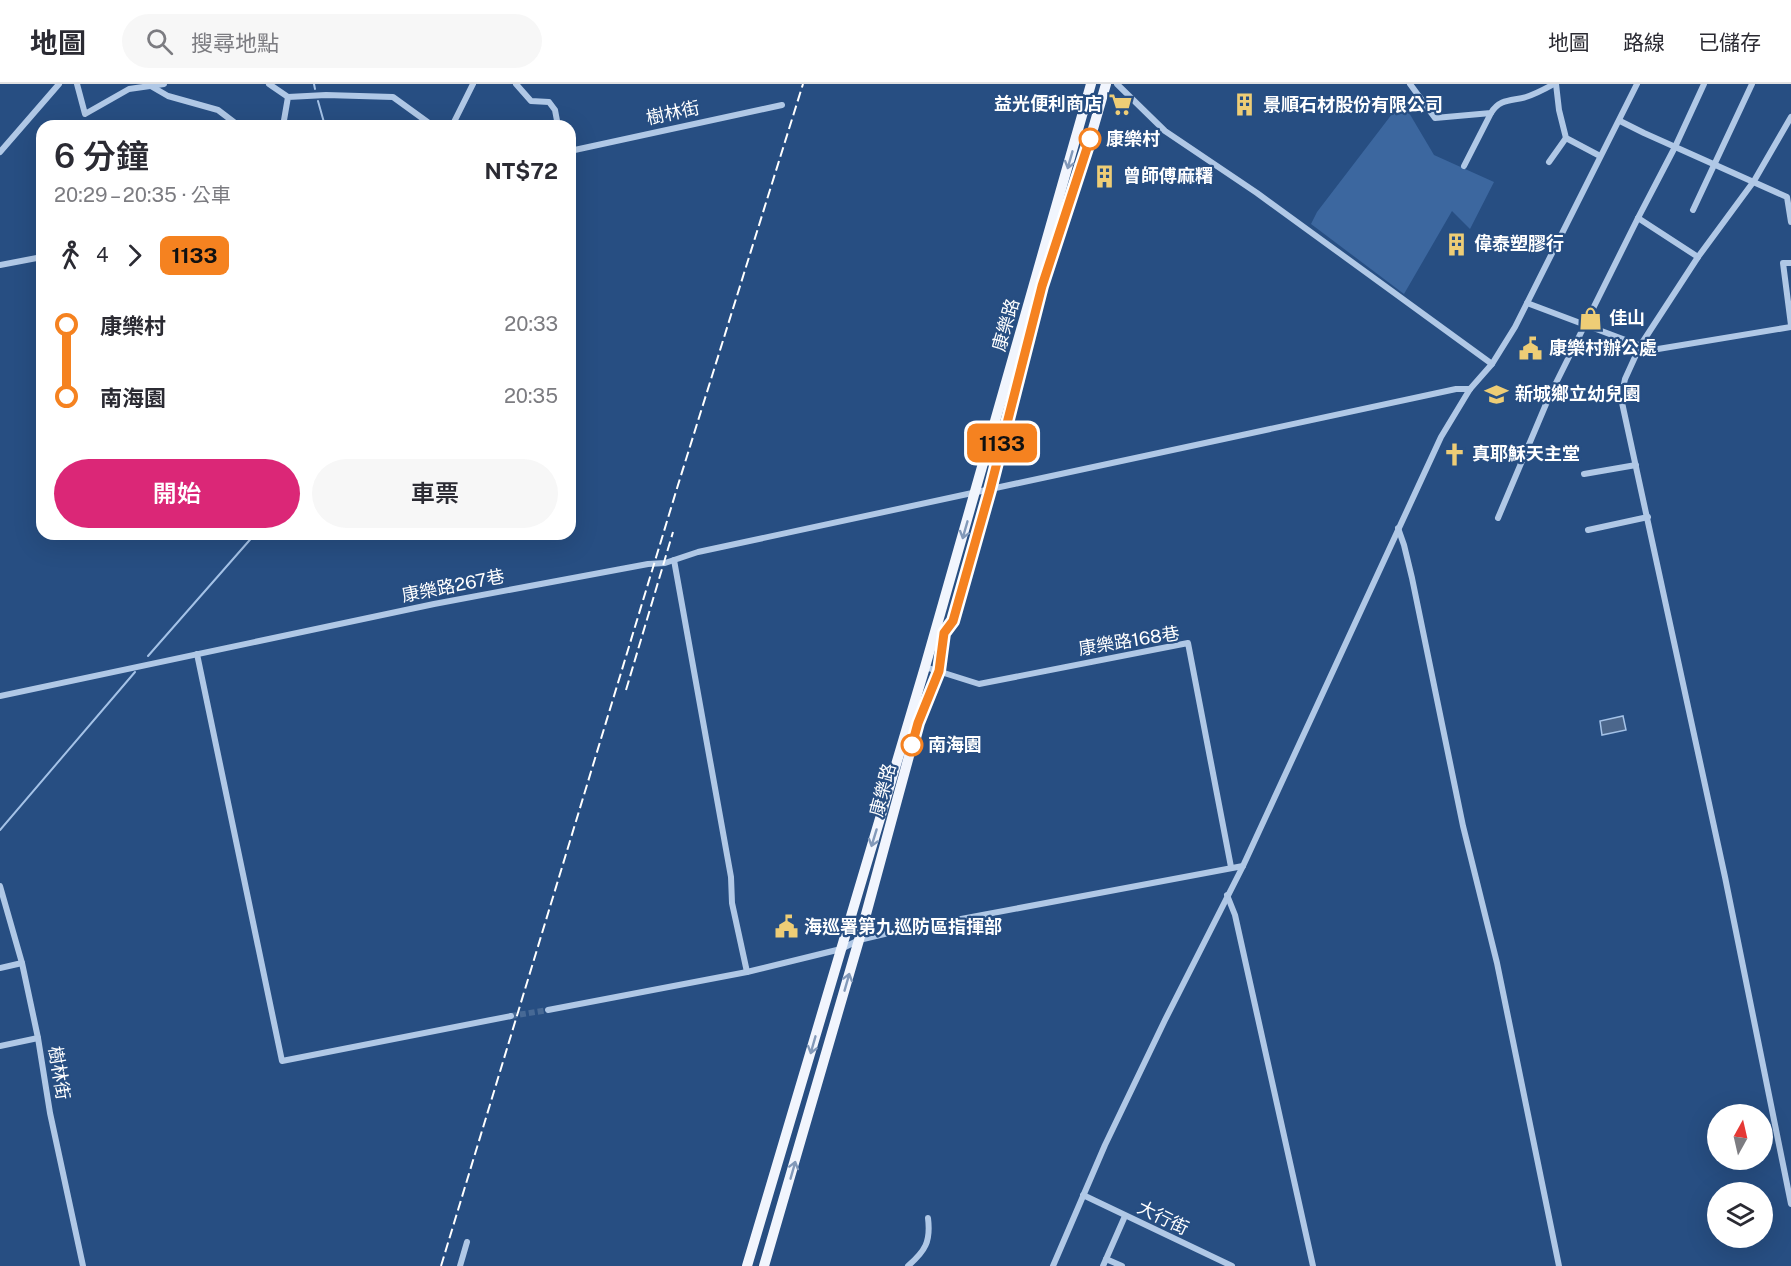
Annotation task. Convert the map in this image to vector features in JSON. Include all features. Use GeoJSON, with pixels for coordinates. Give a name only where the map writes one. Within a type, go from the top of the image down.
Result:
{"type":"FeatureCollection","features":[{"type":"Feature","properties":{"kind":"main road","name":"康樂路"},"geometry":{"type":"LineString","coordinates":[[747,1266],[976,492],[1091,84]]}},
{"type":"Feature","properties":{"kind":"main road","name":"康樂路"},"geometry":{"type":"LineString","coordinates":[[764,1266],[860,940],[918,723],[939,671],[944,633],[953,621],[990,490],[1042,286],[1084,160],[1106,84]]}},
{"type":"Feature","properties":{"kind":"main road"},"geometry":{"type":"LineString","coordinates":[[768,1200],[783,1204]]}},
{"type":"Feature","properties":{"kind":"street"},"geometry":{"type":"LineString","coordinates":[[0,152],[59,84]]}},
{"type":"Feature","properties":{"kind":"street"},"geometry":{"type":"LineString","coordinates":[[77,84],[85,114],[129,90],[164,84]]}},
{"type":"Feature","properties":{"kind":"street"},"geometry":{"type":"LineString","coordinates":[[269,84],[288,97],[326,95],[393,97],[425,120]]}},
{"type":"Feature","properties":{"kind":"street"},"geometry":{"type":"LineString","coordinates":[[455,120],[473,84]]}},
{"type":"Feature","properties":{"kind":"street"},"geometry":{"type":"LineString","coordinates":[[516,84],[531,101],[549,102],[555,110],[557,120]]}},
{"type":"Feature","properties":{"kind":"street"},"geometry":{"type":"LineString","coordinates":[[1117,84],[1165,130],[1266,200],[1492,364]]}},
{"type":"Feature","properties":{"kind":"street"},"geometry":{"type":"LineString","coordinates":[[1410,84],[1435,118],[1491,113]]}},
{"type":"Feature","properties":{"kind":"street"},"geometry":{"type":"LineString","coordinates":[[1464,166],[1493,109],[1508,99],[1523,98],[1555,84],[1566,138],[1600,156]]}},
{"type":"Feature","properties":{"kind":"street"},"geometry":{"type":"LineString","coordinates":[[1053,1266],[1083,1195],[1165,1020],[1243,866],[1441,437],[1470,389],[1492,364],[1527,303],[1637,84]]}},
{"type":"Feature","properties":{"kind":"street"},"geometry":{"type":"LineString","coordinates":[[1498,518],[1549,397],[1676,147],[1704,84]]}},
{"type":"Feature","properties":{"kind":"street"},"geometry":{"type":"LineString","coordinates":[[1693,210],[1752,84]]}},
{"type":"Feature","properties":{"kind":"street"},"geometry":{"type":"LineString","coordinates":[[149,85],[168,96],[218,110],[231,120]]}},
{"type":"Feature","properties":{"kind":"street"},"geometry":{"type":"LineString","coordinates":[[284,120],[288,97]]}},
{"type":"Feature","properties":{"kind":"street","name":"樹林街"},"geometry":{"type":"LineString","coordinates":[[576,150],[782,105]]}},
{"type":"Feature","properties":{"kind":"street"},"geometry":{"type":"LineString","coordinates":[[1791,117],[1754,182],[1698,257],[1640,346],[1625,379],[1622,399],[1725,877],[1791,1204]]}},
{"type":"Feature","properties":{"kind":"street"},"geometry":{"type":"LineString","coordinates":[[1620,121],[1787,197],[1791,222]]}},
{"type":"Feature","properties":{"kind":"street"},"geometry":{"type":"LineString","coordinates":[[1549,162],[1566,138]]}},
{"type":"Feature","properties":{"kind":"street"},"geometry":{"type":"LineString","coordinates":[[1638,218],[1698,257]]}},
{"type":"Feature","properties":{"kind":"street"},"geometry":{"type":"LineString","coordinates":[[0,265],[36,258]]}},
{"type":"Feature","properties":{"kind":"street"},"geometry":{"type":"LineString","coordinates":[[1527,303],[1652,350],[1669,349],[1791,326],[1784,263],[1791,263]]}},
{"type":"Feature","properties":{"kind":"street","name":"康樂路267巷"},"geometry":{"type":"LineString","coordinates":[[0,696],[434,604],[674,560],[698,552],[912,505],[1445,392],[1470,389]]}},
{"type":"Feature","properties":{"kind":"street"},"geometry":{"type":"LineString","coordinates":[[1584,474],[1636,465]]}},
{"type":"Feature","properties":{"kind":"street"},"geometry":{"type":"LineString","coordinates":[[1588,530],[1648,517]]}},
{"type":"Feature","properties":{"kind":"street"},"geometry":{"type":"LineString","coordinates":[[1398,528],[1409,567],[1463,826],[1497,963],[1559,1266]]}},
{"type":"Feature","properties":{"kind":"street"},"geometry":{"type":"LineString","coordinates":[[674,560],[732,877],[732,903],[747,972]]}},
{"type":"Feature","properties":{"kind":"street","name":"康樂路168巷"},"geometry":{"type":"LineString","coordinates":[[925,667],[979,684],[1188,643],[1232,867]]}},
{"type":"Feature","properties":{"kind":"street"},"geometry":{"type":"LineString","coordinates":[[197,654],[282,1061],[511,1016]]}},
{"type":"Feature","properties":{"kind":"street"},"geometry":{"type":"LineString","coordinates":[[548,1010],[747,972],[841,949],[860,940],[897,931],[1243,866]]}},
{"type":"Feature","properties":{"kind":"street","name":"樹林街"},"geometry":{"type":"LineString","coordinates":[[0,886],[22,963],[38,1038],[50,1113],[83,1266]]}},
{"type":"Feature","properties":{"kind":"street"},"geometry":{"type":"LineString","coordinates":[[1227,895],[1235,915],[1313,1266]]}},
{"type":"Feature","properties":{"kind":"street"},"geometry":{"type":"LineString","coordinates":[[0,968],[22,963]]}},
{"type":"Feature","properties":{"kind":"street"},"geometry":{"type":"LineString","coordinates":[[0,1046],[38,1038]]}},
{"type":"Feature","properties":{"kind":"street","name":"大行街"},"geometry":{"type":"LineString","coordinates":[[1083,1195],[1232,1266]]}},
{"type":"Feature","properties":{"kind":"street"},"geometry":{"type":"LineString","coordinates":[[1103,1266],[1125,1216]]}},
{"type":"Feature","properties":{"kind":"street"},"geometry":{"type":"LineString","coordinates":[[908,1266],[926,1249],[930,1230],[928,1218]]}},
{"type":"Feature","properties":{"kind":"street"},"geometry":{"type":"LineString","coordinates":[[460,1266],[467,1242]]}},
{"type":"Feature","properties":{"kind":"street"},"geometry":{"type":"LineString","coordinates":[[1106,1259],[1122,1266]]}},
{"type":"Feature","properties":{"kind":"shaded area"},"geometry":{"type":"Polygon","coordinates":[[[1402,101],[1434,155],[1494,182],[1470,229],[1452,211],[1404,294],[1311,224],[1317,212],[1402,101]]]}},
{"type":"Feature","properties":{"kind":"shaded area"},"geometry":{"type":"Polygon","coordinates":[[[1623,716],[1626,730],[1602,735],[1600,721],[1623,716]]]}},
{"type":"Feature","properties":{"kind":"waterway"},"geometry":{"type":"LineString","coordinates":[[314,84],[315,89]]}},
{"type":"Feature","properties":{"kind":"waterway"},"geometry":{"type":"LineString","coordinates":[[318,101],[323,120]]}},
{"type":"Feature","properties":{"kind":"waterway"},"geometry":{"type":"LineString","coordinates":[[148,656],[250,540]]}},
{"type":"Feature","properties":{"kind":"waterway"},"geometry":{"type":"LineString","coordinates":[[0,830],[135,672]]}},
{"type":"Feature","properties":{"kind":"tunnel"},"geometry":{"type":"LineString","coordinates":[[511,1016],[548,1010]]}},
{"type":"Feature","properties":{"kind":"railway"},"geometry":{"type":"LineString","coordinates":[[441,1266],[678,485],[803,84]]}},
{"type":"Feature","properties":{"kind":"railway"},"geometry":{"type":"LineString","coordinates":[[626,690],[673,532]]}},
{"type":"Feature","properties":{"kind":"bus line","name":"1133"},"geometry":{"type":"LineString","coordinates":[[912,745],[918,723],[939,671],[944,633],[953,621],[990,490],[1042,286],[1090,139]]}},
{"type":"Feature","properties":{"kind":"place","name":"益光便利商店"},"geometry":{"type":"Point","coordinates":[1120,104]}},
{"type":"Feature","properties":{"kind":"place","name":"景順石材股份有限公司"},"geometry":{"type":"Point","coordinates":[1245,105]}},
{"type":"Feature","properties":{"kind":"place","name":"康樂村"},"geometry":{"type":"Point","coordinates":[1090,139]}},
{"type":"Feature","properties":{"kind":"place","name":"曾師傅麻糬"},"geometry":{"type":"Point","coordinates":[1105,176]}},
{"type":"Feature","properties":{"kind":"place","name":"偉泰塑膠行"},"geometry":{"type":"Point","coordinates":[1456,244]}},
{"type":"Feature","properties":{"kind":"place","name":"佳山"},"geometry":{"type":"Point","coordinates":[1591,318]}},
{"type":"Feature","properties":{"kind":"place","name":"康樂村辦公處"},"geometry":{"type":"Point","coordinates":[1531,348]}},
{"type":"Feature","properties":{"kind":"place","name":"新城鄉立幼兒園"},"geometry":{"type":"Point","coordinates":[1497,394]}},
{"type":"Feature","properties":{"kind":"place","name":"真耶穌天主堂"},"geometry":{"type":"Point","coordinates":[1454,454]}},
{"type":"Feature","properties":{"kind":"place","name":"南海園"},"geometry":{"type":"Point","coordinates":[912,745]}},
{"type":"Feature","properties":{"kind":"place","name":"海巡署第九巡防區指揮部"},"geometry":{"type":"Point","coordinates":[786,927]}}]}
